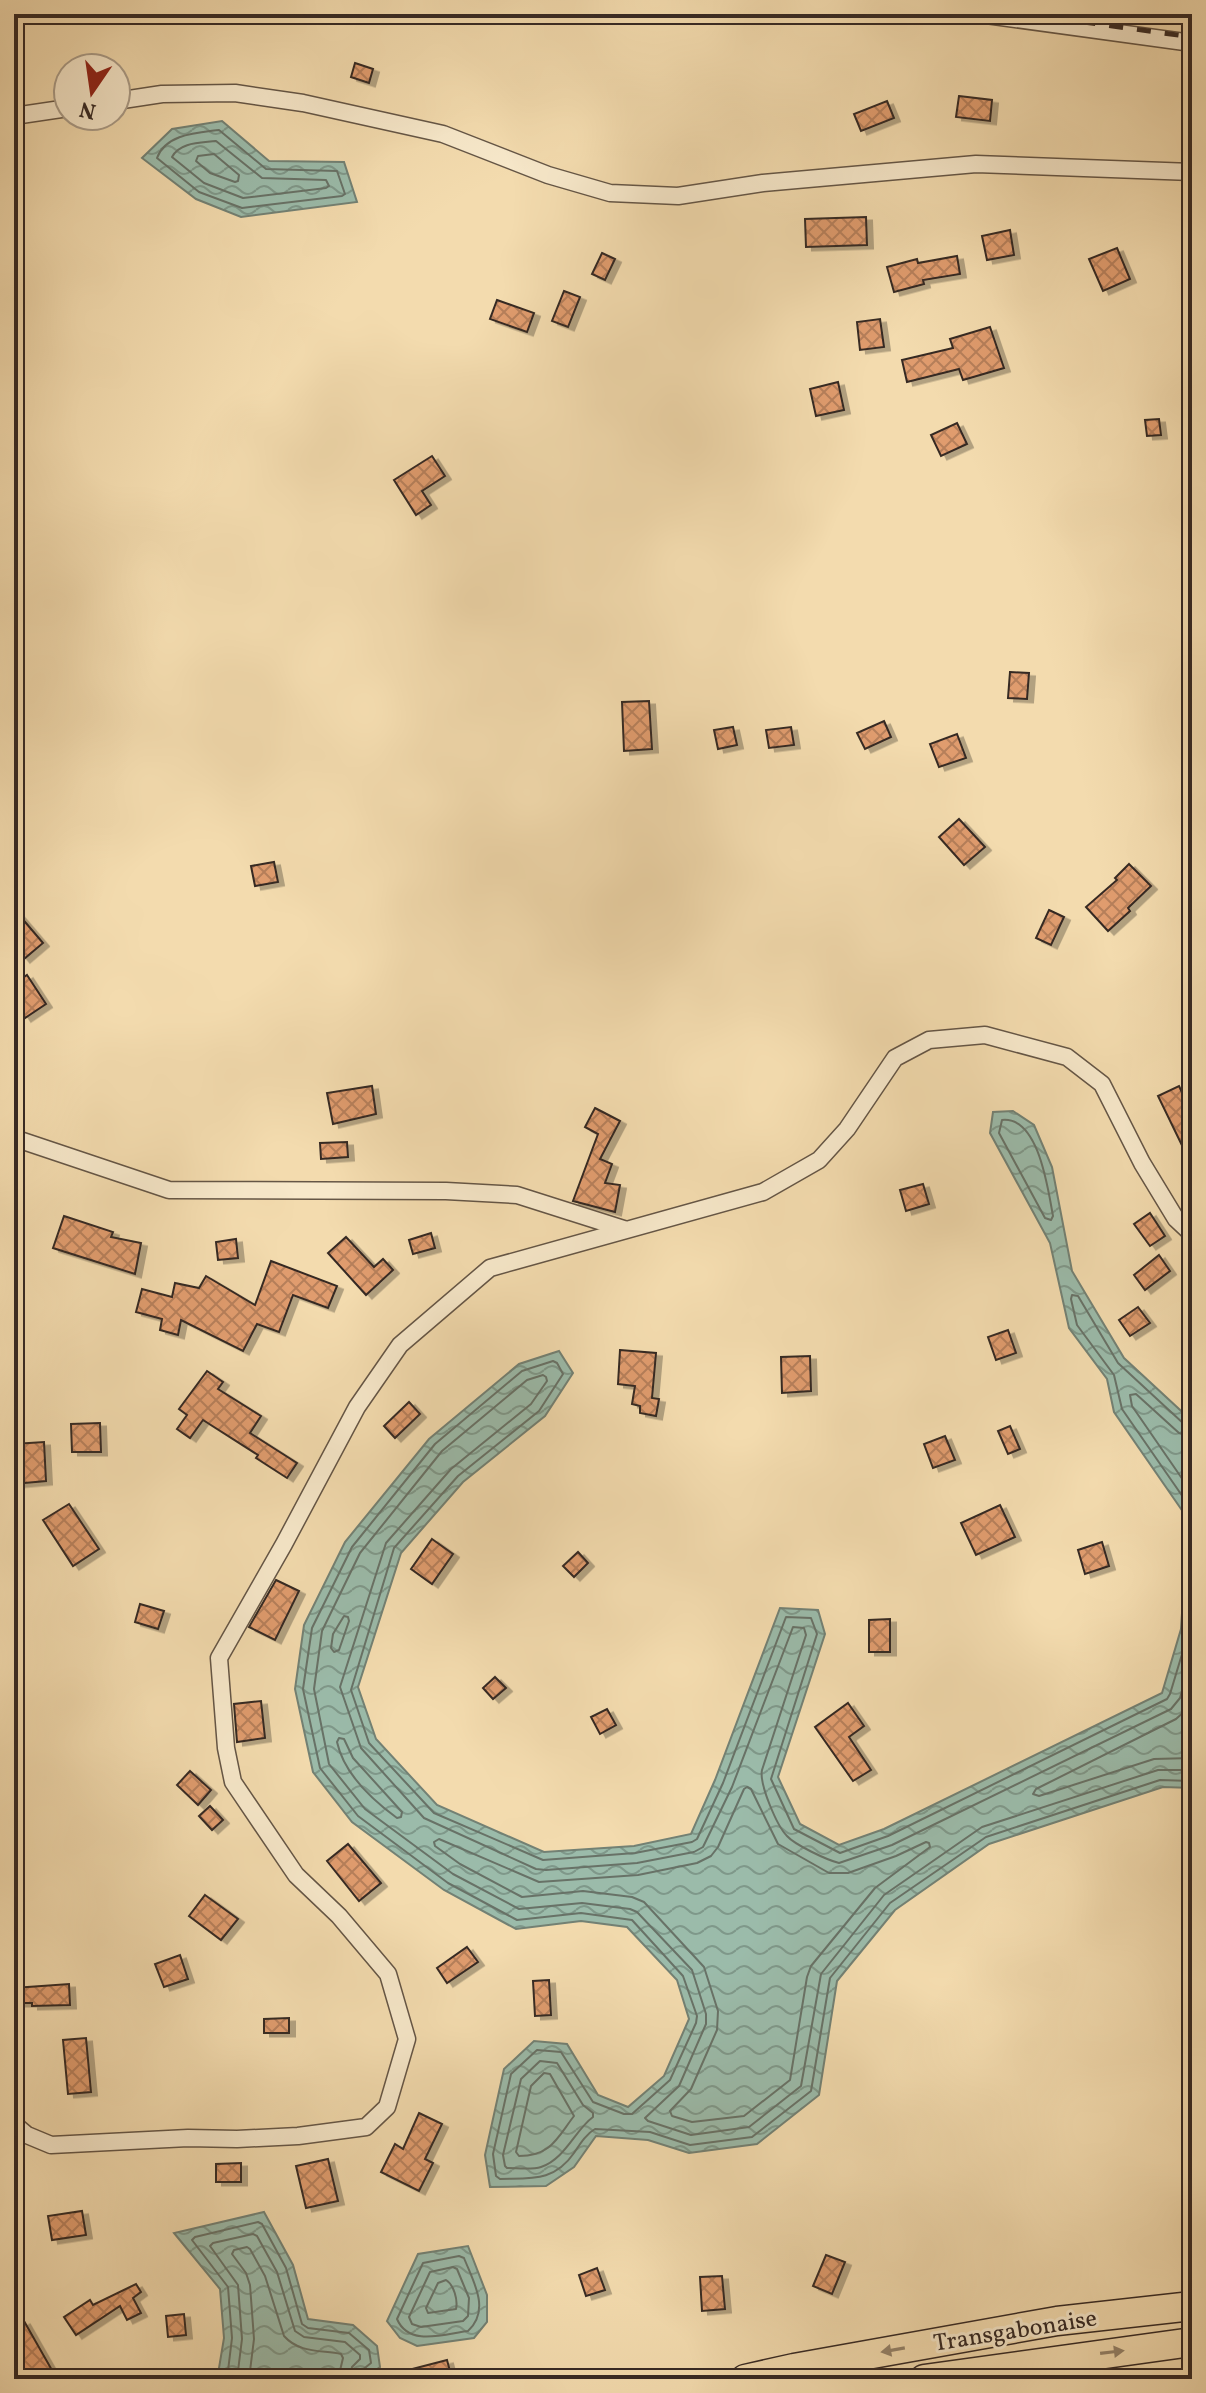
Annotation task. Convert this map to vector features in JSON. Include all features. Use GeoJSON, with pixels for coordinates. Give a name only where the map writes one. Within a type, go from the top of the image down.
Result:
{"type":"FeatureCollection","features":[{"type":"Feature","properties":{"kind":"highway","name":"Transgabonaise"},"geometry":{"type":"LineString","coordinates":[[745,2379],[1057,2321],[1192,2306]]}},
{"type":"Feature","properties":{"kind":"highway","name":"Transgabonaise"},"geometry":{"type":"LineString","coordinates":[[924,2379],[1192,2342]]}},
{"type":"Feature","properties":{"kind":"street"},"geometry":{"type":"LineString","coordinates":[[979,14],[1192,43]]}},
{"type":"Feature","properties":{"kind":"street"},"geometry":{"type":"LineString","coordinates":[[132,99],[162,94],[235,93],[303,103],[443,134],[548,175],[610,193],[678,196],[763,183],[976,164],[1192,172]]}},
{"type":"Feature","properties":{"kind":"street"},"geometry":{"type":"LineString","coordinates":[[14,116],[52,110]]}},
{"type":"Feature","properties":{"kind":"street"},"geometry":{"type":"LineString","coordinates":[[14,2124],[27,2135],[51,2145],[188,2138],[268,2138],[366,2127],[387,2107],[407,2039],[388,1974],[339,1916],[296,1875],[233,1782],[226,1748],[219,1658],[357,1407],[400,1345],[490,1268],[763,1192],[819,1160],[847,1129],[895,1058],[929,1040],[985,1035],[1067,1057],[1102,1084],[1169,1208],[1192,1234]]}},
{"type":"Feature","properties":{"kind":"street"},"geometry":{"type":"LineString","coordinates":[[14,1138],[169,1190],[446,1191],[517,1195],[625,1229]]}},
{"type":"Feature","properties":{"kind":"water"},"geometry":{"type":"Polygon","coordinates":[[[222,121],[269,161],[344,162],[357,202],[241,217],[196,199],[142,158],[172,129],[222,121]]]}},
{"type":"Feature","properties":{"kind":"water"},"geometry":{"type":"Polygon","coordinates":[[[1013,1111],[1034,1125],[1052,1167],[1072,1271],[1124,1358],[1192,1421],[1192,1788],[1163,1787],[989,1844],[895,1910],[837,1981],[819,2095],[757,2144],[689,2153],[648,2140],[596,2136],[574,2167],[546,2186],[490,2187],[485,2155],[504,2069],[534,2041],[567,2044],[598,2095],[628,2107],[664,2076],[689,2019],[677,1980],[627,1927],[581,1921],[516,1929],[444,1890],[352,1822],[313,1772],[295,1689],[304,1625],[345,1542],[429,1439],[519,1364],[559,1351],[573,1373],[545,1416],[463,1482],[401,1553],[358,1687],[376,1739],[437,1805],[544,1852],[634,1846],[691,1834],[715,1780],[780,1608],[818,1610],[825,1634],[778,1777],[800,1824],[839,1845],[884,1829],[1162,1693],[1181,1629],[1188,1519],[1114,1412],[1107,1379],[1069,1328],[1050,1243],[990,1133],[993,1112],[1013,1111]]]}},
{"type":"Feature","properties":{"kind":"water"},"geometry":{"type":"Polygon","coordinates":[[[264,2212],[293,2265],[308,2319],[353,2325],[377,2346],[380,2367],[363,2379],[221,2379],[218,2374],[224,2338],[220,2289],[174,2233],[264,2212]]]}},
{"type":"Feature","properties":{"kind":"water"},"geometry":{"type":"Polygon","coordinates":[[[468,2246],[487,2295],[487,2322],[474,2338],[417,2346],[400,2338],[387,2321],[418,2254],[468,2246]]]}},
{"type":"Feature","properties":{"kind":"building"},"geometry":{"type":"Polygon","coordinates":[[[355,63],[373,69],[369,83],[351,77],[355,63]]]}},
{"type":"Feature","properties":{"kind":"building"},"geometry":{"type":"Polygon","coordinates":[[[959,96],[992,100],[990,121],[956,117],[959,96]]]}},
{"type":"Feature","properties":{"kind":"building"},"geometry":{"type":"Polygon","coordinates":[[[887,101],[894,118],[861,131],[854,114],[887,101]]]}},
{"type":"Feature","properties":{"kind":"building"},"geometry":{"type":"Polygon","coordinates":[[[866,217],[867,245],[806,247],[805,219],[866,217]]]}},
{"type":"Feature","properties":{"kind":"building"},"geometry":{"type":"Polygon","coordinates":[[[1010,230],[1014,255],[987,260],[982,236],[1010,230]]]}},
{"type":"Feature","properties":{"kind":"building"},"geometry":{"type":"Polygon","coordinates":[[[1117,248],[1130,279],[1103,291],[1089,259],[1117,248]]]}},
{"type":"Feature","properties":{"kind":"building"},"geometry":{"type":"Polygon","coordinates":[[[602,253],[615,259],[605,280],[592,274],[602,253]]]}},
{"type":"Feature","properties":{"kind":"building"},"geometry":{"type":"Polygon","coordinates":[[[957,256],[960,274],[923,280],[924,284],[894,292],[887,267],[917,259],[918,263],[957,256]]]}},
{"type":"Feature","properties":{"kind":"building"},"geometry":{"type":"Polygon","coordinates":[[[564,291],[580,297],[568,327],[552,321],[564,291]]]}},
{"type":"Feature","properties":{"kind":"building"},"geometry":{"type":"Polygon","coordinates":[[[497,300],[534,313],[527,332],[490,319],[497,300]]]}},
{"type":"Feature","properties":{"kind":"building"},"geometry":{"type":"Polygon","coordinates":[[[880,319],[884,347],[860,350],[857,322],[880,319]]]}},
{"type":"Feature","properties":{"kind":"building"},"geometry":{"type":"Polygon","coordinates":[[[990,327],[1004,368],[963,380],[959,369],[907,382],[902,360],[953,348],[950,339],[990,327]]]}},
{"type":"Feature","properties":{"kind":"building"},"geometry":{"type":"Polygon","coordinates":[[[838,382],[844,410],[816,416],[810,389],[838,382]]]}},
{"type":"Feature","properties":{"kind":"building"},"geometry":{"type":"Polygon","coordinates":[[[1159,419],[1161,435],[1147,436],[1145,420],[1159,419]]]}},
{"type":"Feature","properties":{"kind":"building"},"geometry":{"type":"Polygon","coordinates":[[[957,423],[967,444],[941,456],[931,435],[957,423]]]}},
{"type":"Feature","properties":{"kind":"building"},"geometry":{"type":"Polygon","coordinates":[[[432,456],[445,476],[422,491],[431,505],[416,515],[394,480],[432,456]]]}},
{"type":"Feature","properties":{"kind":"building"},"geometry":{"type":"Polygon","coordinates":[[[1010,672],[1029,673],[1027,699],[1008,698],[1010,672]]]}},
{"type":"Feature","properties":{"kind":"building"},"geometry":{"type":"Polygon","coordinates":[[[649,701],[652,749],[624,751],[622,702],[649,701]]]}},
{"type":"Feature","properties":{"kind":"building"},"geometry":{"type":"Polygon","coordinates":[[[884,721],[891,737],[865,749],[857,733],[884,721]]]}},
{"type":"Feature","properties":{"kind":"building"},"geometry":{"type":"Polygon","coordinates":[[[733,727],[737,745],[718,749],[714,730],[733,727]]]}},
{"type":"Feature","properties":{"kind":"building"},"geometry":{"type":"Polygon","coordinates":[[[791,727],[794,745],[769,748],[766,730],[791,727]]]}},
{"type":"Feature","properties":{"kind":"building"},"geometry":{"type":"Polygon","coordinates":[[[957,734],[966,758],[939,767],[930,744],[957,734]]]}},
{"type":"Feature","properties":{"kind":"building"},"geometry":{"type":"Polygon","coordinates":[[[959,819],[985,847],[964,865],[939,837],[959,819]]]}},
{"type":"Feature","properties":{"kind":"building"},"geometry":{"type":"Polygon","coordinates":[[[274,862],[278,882],[255,886],[251,866],[274,862]]]}},
{"type":"Feature","properties":{"kind":"building"},"geometry":{"type":"Polygon","coordinates":[[[1129,864],[1151,886],[1108,931],[1086,907],[1117,880],[1115,878],[1129,864]]]}},
{"type":"Feature","properties":{"kind":"building"},"geometry":{"type":"Polygon","coordinates":[[[14,909],[43,943],[24,959],[14,947],[14,909]]]}},
{"type":"Feature","properties":{"kind":"building"},"geometry":{"type":"Polygon","coordinates":[[[1049,910],[1064,917],[1051,945],[1036,938],[1049,910]]]}},
{"type":"Feature","properties":{"kind":"building"},"geometry":{"type":"Polygon","coordinates":[[[27,975],[46,1004],[25,1018],[14,1001],[14,984],[27,975]]]}},
{"type":"Feature","properties":{"kind":"building"},"geometry":{"type":"Polygon","coordinates":[[[372,1086],[376,1114],[333,1124],[327,1093],[372,1086]]]}},
{"type":"Feature","properties":{"kind":"building"},"geometry":{"type":"Polygon","coordinates":[[[1179,1086],[1192,1114],[1192,1166],[1158,1096],[1179,1086]]]}},
{"type":"Feature","properties":{"kind":"building"},"geometry":{"type":"Polygon","coordinates":[[[595,1108],[620,1121],[600,1159],[612,1164],[605,1183],[620,1185],[615,1212],[573,1201],[598,1134],[585,1127],[595,1108]]]}},
{"type":"Feature","properties":{"kind":"building"},"geometry":{"type":"Polygon","coordinates":[[[347,1142],[348,1157],[321,1159],[320,1143],[347,1142]]]}},
{"type":"Feature","properties":{"kind":"building"},"geometry":{"type":"Polygon","coordinates":[[[923,1184],[929,1204],[906,1211],[900,1190],[923,1184]]]}},
{"type":"Feature","properties":{"kind":"building"},"geometry":{"type":"Polygon","coordinates":[[[1150,1213],[1165,1236],[1150,1246],[1134,1224],[1150,1213]]]}},
{"type":"Feature","properties":{"kind":"building"},"geometry":{"type":"Polygon","coordinates":[[[64,1216],[113,1232],[111,1237],[141,1243],[135,1274],[53,1248],[64,1216]]]}},
{"type":"Feature","properties":{"kind":"building"},"geometry":{"type":"Polygon","coordinates":[[[431,1233],[435,1248],[413,1254],[409,1240],[431,1233]]]}},
{"type":"Feature","properties":{"kind":"building"},"geometry":{"type":"Polygon","coordinates":[[[346,1237],[374,1267],[383,1259],[393,1270],[366,1295],[328,1253],[346,1237]]]}},
{"type":"Feature","properties":{"kind":"building"},"geometry":{"type":"Polygon","coordinates":[[[236,1239],[238,1258],[218,1260],[216,1242],[236,1239]]]}},
{"type":"Feature","properties":{"kind":"building"},"geometry":{"type":"Polygon","coordinates":[[[1159,1255],[1170,1271],[1145,1290],[1134,1275],[1159,1255]]]}},
{"type":"Feature","properties":{"kind":"building"},"geometry":{"type":"Polygon","coordinates":[[[271,1261],[337,1286],[328,1308],[293,1295],[279,1332],[257,1324],[243,1351],[181,1320],[178,1335],[160,1330],[162,1319],[136,1312],[142,1289],[172,1297],[175,1283],[199,1288],[206,1276],[255,1305],[271,1261]]]}},
{"type":"Feature","properties":{"kind":"building"},"geometry":{"type":"Polygon","coordinates":[[[1138,1307],[1150,1323],[1130,1336],[1119,1320],[1138,1307]]]}},
{"type":"Feature","properties":{"kind":"building"},"geometry":{"type":"Polygon","coordinates":[[[1008,1330],[1016,1353],[996,1360],[988,1337],[1008,1330]]]}},
{"type":"Feature","properties":{"kind":"building"},"geometry":{"type":"Polygon","coordinates":[[[620,1350],[656,1353],[652,1398],[659,1399],[656,1416],[640,1413],[640,1406],[632,1404],[635,1386],[618,1384],[620,1350]]]}},
{"type":"Feature","properties":{"kind":"building"},"geometry":{"type":"Polygon","coordinates":[[[810,1356],[811,1391],[782,1393],[781,1357],[810,1356]]]}},
{"type":"Feature","properties":{"kind":"building"},"geometry":{"type":"Polygon","coordinates":[[[207,1371],[223,1382],[218,1389],[261,1416],[250,1433],[297,1463],[287,1478],[256,1458],[258,1455],[203,1420],[190,1438],[177,1429],[187,1415],[179,1409],[207,1371]]]}},
{"type":"Feature","properties":{"kind":"building"},"geometry":{"type":"Polygon","coordinates":[[[409,1402],[420,1414],[395,1438],[384,1426],[409,1402]]]}},
{"type":"Feature","properties":{"kind":"building"},"geometry":{"type":"Polygon","coordinates":[[[100,1423],[101,1452],[72,1452],[71,1424],[100,1423]]]}},
{"type":"Feature","properties":{"kind":"building"},"geometry":{"type":"Polygon","coordinates":[[[1010,1426],[1020,1449],[1008,1454],[998,1431],[1010,1426]]]}},
{"type":"Feature","properties":{"kind":"building"},"geometry":{"type":"Polygon","coordinates":[[[945,1436],[955,1460],[933,1468],[924,1444],[945,1436]]]}},
{"type":"Feature","properties":{"kind":"building"},"geometry":{"type":"Polygon","coordinates":[[[44,1442],[46,1481],[14,1484],[14,1444],[44,1442]]]}},
{"type":"Feature","properties":{"kind":"building"},"geometry":{"type":"Polygon","coordinates":[[[69,1504],[99,1549],[73,1566],[43,1520],[69,1504]]]}},
{"type":"Feature","properties":{"kind":"building"},"geometry":{"type":"Polygon","coordinates":[[[1000,1505],[1015,1537],[976,1555],[961,1523],[1000,1505]]]}},
{"type":"Feature","properties":{"kind":"building"},"geometry":{"type":"Polygon","coordinates":[[[432,1539],[453,1554],[432,1584],[411,1569],[432,1539]]]}},
{"type":"Feature","properties":{"kind":"building"},"geometry":{"type":"Polygon","coordinates":[[[1102,1542],[1109,1566],[1085,1574],[1078,1550],[1102,1542]]]}},
{"type":"Feature","properties":{"kind":"building"},"geometry":{"type":"Polygon","coordinates":[[[578,1552],[588,1563],[574,1577],[563,1566],[578,1552]]]}},
{"type":"Feature","properties":{"kind":"building"},"geometry":{"type":"Polygon","coordinates":[[[276,1580],[299,1591],[275,1640],[249,1627],[276,1580]]]}},
{"type":"Feature","properties":{"kind":"building"},"geometry":{"type":"Polygon","coordinates":[[[140,1604],[164,1611],[158,1629],[135,1622],[140,1604]]]}},
{"type":"Feature","properties":{"kind":"building"},"geometry":{"type":"Polygon","coordinates":[[[890,1619],[890,1652],[869,1652],[869,1620],[890,1619]]]}},
{"type":"Feature","properties":{"kind":"building"},"geometry":{"type":"Polygon","coordinates":[[[495,1677],[506,1688],[493,1699],[483,1688],[495,1677]]]}},
{"type":"Feature","properties":{"kind":"building"},"geometry":{"type":"Polygon","coordinates":[[[261,1701],[265,1738],[237,1742],[234,1704],[261,1701]]]}},
{"type":"Feature","properties":{"kind":"building"},"geometry":{"type":"Polygon","coordinates":[[[848,1703],[864,1726],[849,1737],[871,1770],[853,1781],[815,1727],[848,1703]]]}},
{"type":"Feature","properties":{"kind":"building"},"geometry":{"type":"Polygon","coordinates":[[[607,1709],[616,1725],[600,1734],[591,1717],[607,1709]]]}},
{"type":"Feature","properties":{"kind":"building"},"geometry":{"type":"Polygon","coordinates":[[[190,1771],[211,1790],[198,1805],[177,1785],[190,1771]]]}},
{"type":"Feature","properties":{"kind":"building"},"geometry":{"type":"Polygon","coordinates":[[[210,1806],[223,1820],[212,1830],[199,1816],[210,1806]]]}},
{"type":"Feature","properties":{"kind":"building"},"geometry":{"type":"Polygon","coordinates":[[[348,1844],[381,1883],[359,1901],[327,1861],[348,1844]]]}},
{"type":"Feature","properties":{"kind":"building"},"geometry":{"type":"Polygon","coordinates":[[[205,1895],[238,1919],[221,1940],[189,1916],[205,1895]]]}},
{"type":"Feature","properties":{"kind":"building"},"geometry":{"type":"Polygon","coordinates":[[[467,1947],[478,1962],[447,1983],[437,1968],[467,1947]]]}},
{"type":"Feature","properties":{"kind":"building"},"geometry":{"type":"Polygon","coordinates":[[[180,1955],[188,1979],[164,1987],[155,1964],[180,1955]]]}},
{"type":"Feature","properties":{"kind":"building"},"geometry":{"type":"Polygon","coordinates":[[[549,1980],[551,2015],[535,2016],[533,1981],[549,1980]]]}},
{"type":"Feature","properties":{"kind":"building"},"geometry":{"type":"Polygon","coordinates":[[[69,1984],[70,2005],[14,2003],[14,1988],[69,1984]]]}},
{"type":"Feature","properties":{"kind":"building"},"geometry":{"type":"Polygon","coordinates":[[[289,2018],[289,2033],[264,2033],[264,2019],[289,2018]]]}},
{"type":"Feature","properties":{"kind":"building"},"geometry":{"type":"Polygon","coordinates":[[[86,2038],[91,2092],[68,2094],[63,2040],[86,2038]]]}},
{"type":"Feature","properties":{"kind":"building"},"geometry":{"type":"Polygon","coordinates":[[[419,2113],[442,2124],[425,2159],[433,2163],[419,2191],[381,2172],[395,2144],[403,2149],[419,2113]]]}},
{"type":"Feature","properties":{"kind":"building"},"geometry":{"type":"Polygon","coordinates":[[[328,2159],[338,2201],[306,2208],[296,2166],[328,2159]]]}},
{"type":"Feature","properties":{"kind":"building"},"geometry":{"type":"Polygon","coordinates":[[[241,2163],[241,2182],[216,2182],[216,2164],[241,2163]]]}},
{"type":"Feature","properties":{"kind":"building"},"geometry":{"type":"Polygon","coordinates":[[[82,2211],[86,2235],[52,2240],[48,2216],[82,2211]]]}},
{"type":"Feature","properties":{"kind":"building"},"geometry":{"type":"Polygon","coordinates":[[[826,2255],[845,2262],[832,2294],[813,2286],[826,2255]]]}},
{"type":"Feature","properties":{"kind":"building"},"geometry":{"type":"Polygon","coordinates":[[[597,2268],[605,2290],[586,2296],[579,2275],[597,2268]]]}},
{"type":"Feature","properties":{"kind":"building"},"geometry":{"type":"Polygon","coordinates":[[[722,2276],[725,2309],[702,2311],[700,2277],[722,2276]]]}},
{"type":"Feature","properties":{"kind":"building"},"geometry":{"type":"Polygon","coordinates":[[[136,2284],[141,2292],[133,2298],[141,2313],[127,2320],[120,2306],[76,2335],[64,2317],[90,2300],[93,2305],[136,2284]]]}},
{"type":"Feature","properties":{"kind":"building"},"geometry":{"type":"Polygon","coordinates":[[[184,2314],[186,2335],[168,2337],[166,2316],[184,2314]]]}},
{"type":"Feature","properties":{"kind":"building"},"geometry":{"type":"Polygon","coordinates":[[[24,2321],[57,2379],[26,2379],[14,2358],[14,2326],[24,2321]]]}},
{"type":"Feature","properties":{"kind":"building"},"geometry":{"type":"Polygon","coordinates":[[[447,2360],[452,2379],[394,2379],[393,2374],[447,2360]]]}},
{"type":"Feature","properties":{"kind":"railway"},"geometry":{"type":"LineString","coordinates":[[1026,14],[1192,37]]}}]}
